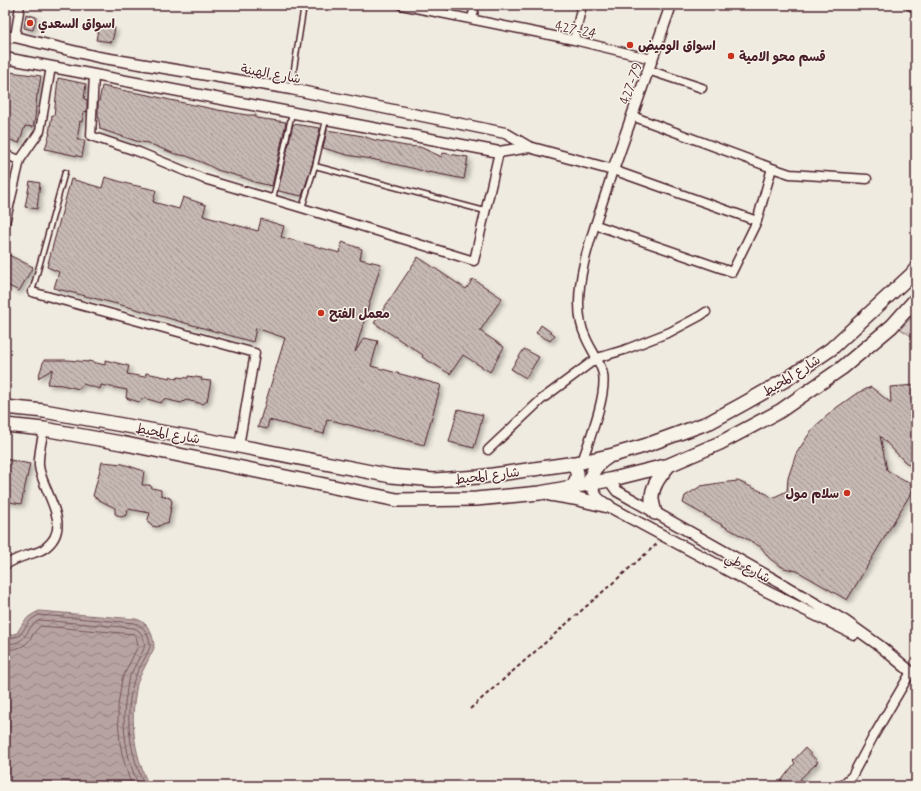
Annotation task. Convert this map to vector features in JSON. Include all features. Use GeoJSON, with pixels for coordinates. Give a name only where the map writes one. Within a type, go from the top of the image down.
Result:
{"type":"FeatureCollection","features":[{"type":"Feature","properties":{"kind":"main road","name":"شارع المحيط"},"geometry":{"type":"LineString","coordinates":[[5,407],[44,411],[239,446],[391,476],[434,480],[479,477],[577,463],[644,446],[710,422],[787,379],[831,349],[916,269]]}},
{"type":"Feature","properties":{"kind":"main road","name":"شارع المحيط"},"geometry":{"type":"LineString","coordinates":[[5,425],[44,429],[121,443],[397,500],[476,499],[540,493],[609,480],[669,465],[720,443],[780,411],[842,368],[892,326],[916,299]]}},
{"type":"Feature","properties":{"kind":"main road"},"geometry":{"type":"LineString","coordinates":[[589,484],[592,473],[596,467],[604,460],[616,454],[615,466],[618,472],[623,476]]}},
{"type":"Feature","properties":{"kind":"main road"},"geometry":{"type":"LineString","coordinates":[[572,487],[576,482],[578,475],[576,468],[577,463],[589,464],[596,467],[605,474],[609,480]]}},
{"type":"Feature","properties":{"kind":"main road"},"geometry":{"type":"LineString","coordinates":[[656,513],[652,499],[653,488],[659,477],[669,465]]}},
{"type":"Feature","properties":{"kind":"main road"},"geometry":{"type":"LineString","coordinates":[[540,493],[574,498],[608,506]]}},
{"type":"Feature","properties":{"kind":"street"},"geometry":{"type":"LineString","coordinates":[[10,37],[20,5]]}},
{"type":"Feature","properties":{"kind":"street","name":"427-24"},"geometry":{"type":"LineString","coordinates":[[401,5],[574,40],[652,59]]}},
{"type":"Feature","properties":{"kind":"street"},"geometry":{"type":"LineString","coordinates":[[472,19],[475,5]]}},
{"type":"Feature","properties":{"kind":"street"},"geometry":{"type":"LineString","coordinates":[[574,40],[582,5]]}},
{"type":"Feature","properties":{"kind":"street","name":"427-79"},"geometry":{"type":"LineString","coordinates":[[613,170],[671,5]]}},
{"type":"Feature","properties":{"kind":"street"},"geometry":{"type":"LineString","coordinates":[[910,5],[916,9]]}},
{"type":"Feature","properties":{"kind":"street","name":"شارع الهبنة"},"geometry":{"type":"LineString","coordinates":[[10,37],[98,57],[291,89],[505,133],[529,147],[613,170]]}},
{"type":"Feature","properties":{"kind":"street"},"geometry":{"type":"LineString","coordinates":[[98,57],[94,75],[91,136],[140,152],[204,179],[474,261],[499,152]]}},
{"type":"Feature","properties":{"kind":"street","name":"شارع الهبنة"},"geometry":{"type":"LineString","coordinates":[[5,58],[499,152],[529,147]]}},
{"type":"Feature","properties":{"kind":"street"},"geometry":{"type":"LineString","coordinates":[[5,223],[20,160],[40,131],[51,67]]}},
{"type":"Feature","properties":{"kind":"street"},"geometry":{"type":"LineString","coordinates":[[648,70],[702,88]]}},
{"type":"Feature","properties":{"kind":"street"},"geometry":{"type":"LineString","coordinates":[[632,116],[790,174],[867,179]]}},
{"type":"Feature","properties":{"kind":"street"},"geometry":{"type":"LineString","coordinates":[[5,155],[20,160]]}},
{"type":"Feature","properties":{"kind":"street"},"geometry":{"type":"LineString","coordinates":[[596,225],[732,272],[756,220],[772,168]]}},
{"type":"Feature","properties":{"kind":"street"},"geometry":{"type":"LineString","coordinates":[[577,463],[600,407],[603,375],[597,358],[586,338],[581,321],[579,302],[585,256],[613,170],[756,220]]}},
{"type":"Feature","properties":{"kind":"street"},"geometry":{"type":"LineString","coordinates":[[32,292],[255,353],[239,446]]}},
{"type":"Feature","properties":{"kind":"street"},"geometry":{"type":"LineString","coordinates":[[488,450],[542,399],[597,358],[624,350],[670,332],[706,312]]}},
{"type":"Feature","properties":{"kind":"street"},"geometry":{"type":"LineString","coordinates":[[5,565],[44,549],[51,543],[56,535],[58,517],[40,473],[39,465],[39,456],[44,429]]}},
{"type":"Feature","properties":{"kind":"street","name":"شارع طي"},"geometry":{"type":"LineString","coordinates":[[609,480],[617,491],[775,580],[845,622],[880,646],[913,674]]}},
{"type":"Feature","properties":{"kind":"street","name":"شارع طي"},"geometry":{"type":"LineString","coordinates":[[589,484],[598,498],[608,506],[768,592],[848,631],[901,664]]}},
{"type":"Feature","properties":{"kind":"street"},"geometry":{"type":"LineString","coordinates":[[841,786],[852,776],[873,737],[913,674]]}},
{"type":"Feature","properties":{"kind":"lane"},"geometry":{"type":"LineString","coordinates":[[291,89],[304,5]]}},
{"type":"Feature","properties":{"kind":"lane"},"geometry":{"type":"LineString","coordinates":[[273,199],[292,113]]}},
{"type":"Feature","properties":{"kind":"lane"},"geometry":{"type":"LineString","coordinates":[[302,208],[315,166],[326,119]]}},
{"type":"Feature","properties":{"kind":"lane"},"geometry":{"type":"LineString","coordinates":[[315,166],[486,211]]}},
{"type":"Feature","properties":{"kind":"lane"},"geometry":{"type":"LineString","coordinates":[[32,292],[65,172]]}},
{"type":"Feature","properties":{"kind":"path"},"geometry":{"type":"LineString","coordinates":[[470,709],[665,537]]}},
{"type":"Feature","properties":{"kind":"shaded area"},"geometry":{"type":"Polygon","coordinates":[[[5,156],[8,157],[12,163],[5,201],[5,156]]]}},
{"type":"Feature","properties":{"kind":"shaded area"},"geometry":{"type":"Polygon","coordinates":[[[916,312],[916,339],[900,329],[916,312]]]}},
{"type":"Feature","properties":{"kind":"water"},"geometry":{"type":"Polygon","coordinates":[[[39,611],[136,619],[144,623],[150,630],[154,648],[137,684],[133,720],[135,742],[144,775],[149,786],[5,786],[5,634],[9,635],[17,633],[31,615],[39,611]]]}},
{"type":"Feature","properties":{"kind":"building","name":"اسواق السعدي"},"geometry":{"type":"Polygon","coordinates":[[[26,14],[36,17],[33,30],[24,28],[26,14]]]}},
{"type":"Feature","properties":{"kind":"building"},"geometry":{"type":"Polygon","coordinates":[[[99,25],[115,28],[112,42],[96,40],[99,25]]]}},
{"type":"Feature","properties":{"kind":"building"},"geometry":{"type":"Polygon","coordinates":[[[10,72],[41,76],[33,127],[25,126],[19,143],[5,138],[5,73],[10,74],[10,72]]]}},
{"type":"Feature","properties":{"kind":"building"},"geometry":{"type":"Polygon","coordinates":[[[58,78],[86,84],[84,99],[87,100],[87,112],[84,111],[82,122],[80,121],[77,140],[85,140],[82,157],[45,149],[50,133],[52,115],[54,116],[58,78]]]}},
{"type":"Feature","properties":{"kind":"building"},"geometry":{"type":"Polygon","coordinates":[[[102,86],[218,110],[256,115],[256,118],[286,122],[272,186],[217,170],[187,156],[175,154],[148,143],[136,141],[100,129],[98,102],[102,86]]]}},
{"type":"Feature","properties":{"kind":"building"},"geometry":{"type":"Polygon","coordinates":[[[293,124],[320,128],[312,165],[302,196],[278,191],[293,124]]]}},
{"type":"Feature","properties":{"kind":"building"},"geometry":{"type":"Polygon","coordinates":[[[327,130],[363,136],[374,140],[406,146],[420,147],[442,157],[443,153],[468,157],[464,179],[428,173],[371,159],[347,155],[323,148],[327,130]]]}},
{"type":"Feature","properties":{"kind":"building","name":"معمل الفتح"},"geometry":{"type":"Polygon","coordinates":[[[105,177],[156,190],[153,202],[179,209],[183,197],[206,205],[203,216],[258,231],[261,219],[284,226],[281,237],[340,253],[342,242],[362,249],[360,259],[381,264],[355,352],[364,338],[378,341],[371,366],[441,385],[424,445],[327,419],[324,434],[269,420],[267,429],[258,427],[285,338],[256,328],[253,342],[125,306],[54,288],[59,272],[47,267],[71,179],[102,188],[105,177]]]}},
{"type":"Feature","properties":{"kind":"building"},"geometry":{"type":"Polygon","coordinates":[[[30,181],[40,183],[37,209],[25,207],[30,181]]]}},
{"type":"Feature","properties":{"kind":"building"},"geometry":{"type":"Polygon","coordinates":[[[5,253],[33,267],[19,291],[5,284],[5,253]]]}},
{"type":"Feature","properties":{"kind":"building"},"geometry":{"type":"Polygon","coordinates":[[[418,257],[466,289],[473,279],[502,298],[480,331],[504,347],[490,372],[463,355],[450,374],[422,357],[423,355],[374,323],[418,257]]]}},
{"type":"Feature","properties":{"kind":"building"},"geometry":{"type":"Polygon","coordinates":[[[541,325],[555,335],[550,341],[536,333],[541,325]]]}},
{"type":"Feature","properties":{"kind":"building"},"geometry":{"type":"Polygon","coordinates":[[[524,349],[539,357],[526,378],[511,369],[524,349]]]}},
{"type":"Feature","properties":{"kind":"building"},"geometry":{"type":"Polygon","coordinates":[[[44,360],[88,361],[105,365],[105,360],[129,366],[127,374],[145,377],[146,373],[170,378],[170,376],[177,379],[177,377],[188,378],[188,376],[211,381],[207,401],[203,404],[186,400],[181,403],[164,399],[161,403],[144,398],[139,402],[126,398],[127,390],[101,385],[100,389],[83,384],[79,389],[62,385],[47,384],[53,369],[38,378],[44,360]]]}},
{"type":"Feature","properties":{"kind":"building","name":"سلام مول"},"geometry":{"type":"Polygon","coordinates":[[[916,385],[916,470],[904,461],[880,436],[887,470],[906,481],[914,488],[847,600],[797,571],[784,568],[777,564],[769,558],[761,547],[683,503],[685,496],[701,486],[719,483],[738,481],[767,494],[772,498],[787,491],[788,478],[796,454],[813,428],[836,408],[857,393],[871,387],[891,403],[890,387],[916,385]]]}},
{"type":"Feature","properties":{"kind":"building"},"geometry":{"type":"Polygon","coordinates":[[[458,409],[483,415],[474,448],[449,442],[458,409]]]}},
{"type":"Feature","properties":{"kind":"building"},"geometry":{"type":"Polygon","coordinates":[[[5,459],[30,464],[21,504],[5,501],[5,459]]]}},
{"type":"Feature","properties":{"kind":"building"},"geometry":{"type":"Polygon","coordinates":[[[102,462],[123,464],[144,471],[142,485],[150,485],[152,488],[161,490],[161,495],[170,498],[172,501],[168,524],[164,523],[157,527],[152,526],[147,522],[150,513],[128,509],[127,515],[121,517],[115,514],[115,508],[93,496],[102,462]]]}},
{"type":"Feature","properties":{"kind":"building"},"geometry":{"type":"Polygon","coordinates":[[[805,748],[818,762],[800,779],[807,786],[777,786],[795,763],[793,761],[805,748]]]}},
{"type":"Feature","properties":{"kind":"place","name":"اسواق السعدي"},"geometry":{"type":"Point","coordinates":[30,23]}},
{"type":"Feature","properties":{"kind":"place","name":"اسواق الوميض"},"geometry":{"type":"Point","coordinates":[630,45]}},
{"type":"Feature","properties":{"kind":"place","name":"قسم محو الامية"},"geometry":{"type":"Point","coordinates":[731,56]}},
{"type":"Feature","properties":{"kind":"place","name":"معمل الفتح"},"geometry":{"type":"Point","coordinates":[321,313]}},
{"type":"Feature","properties":{"kind":"place","name":"سلام مول"},"geometry":{"type":"Point","coordinates":[847,493]}}]}
